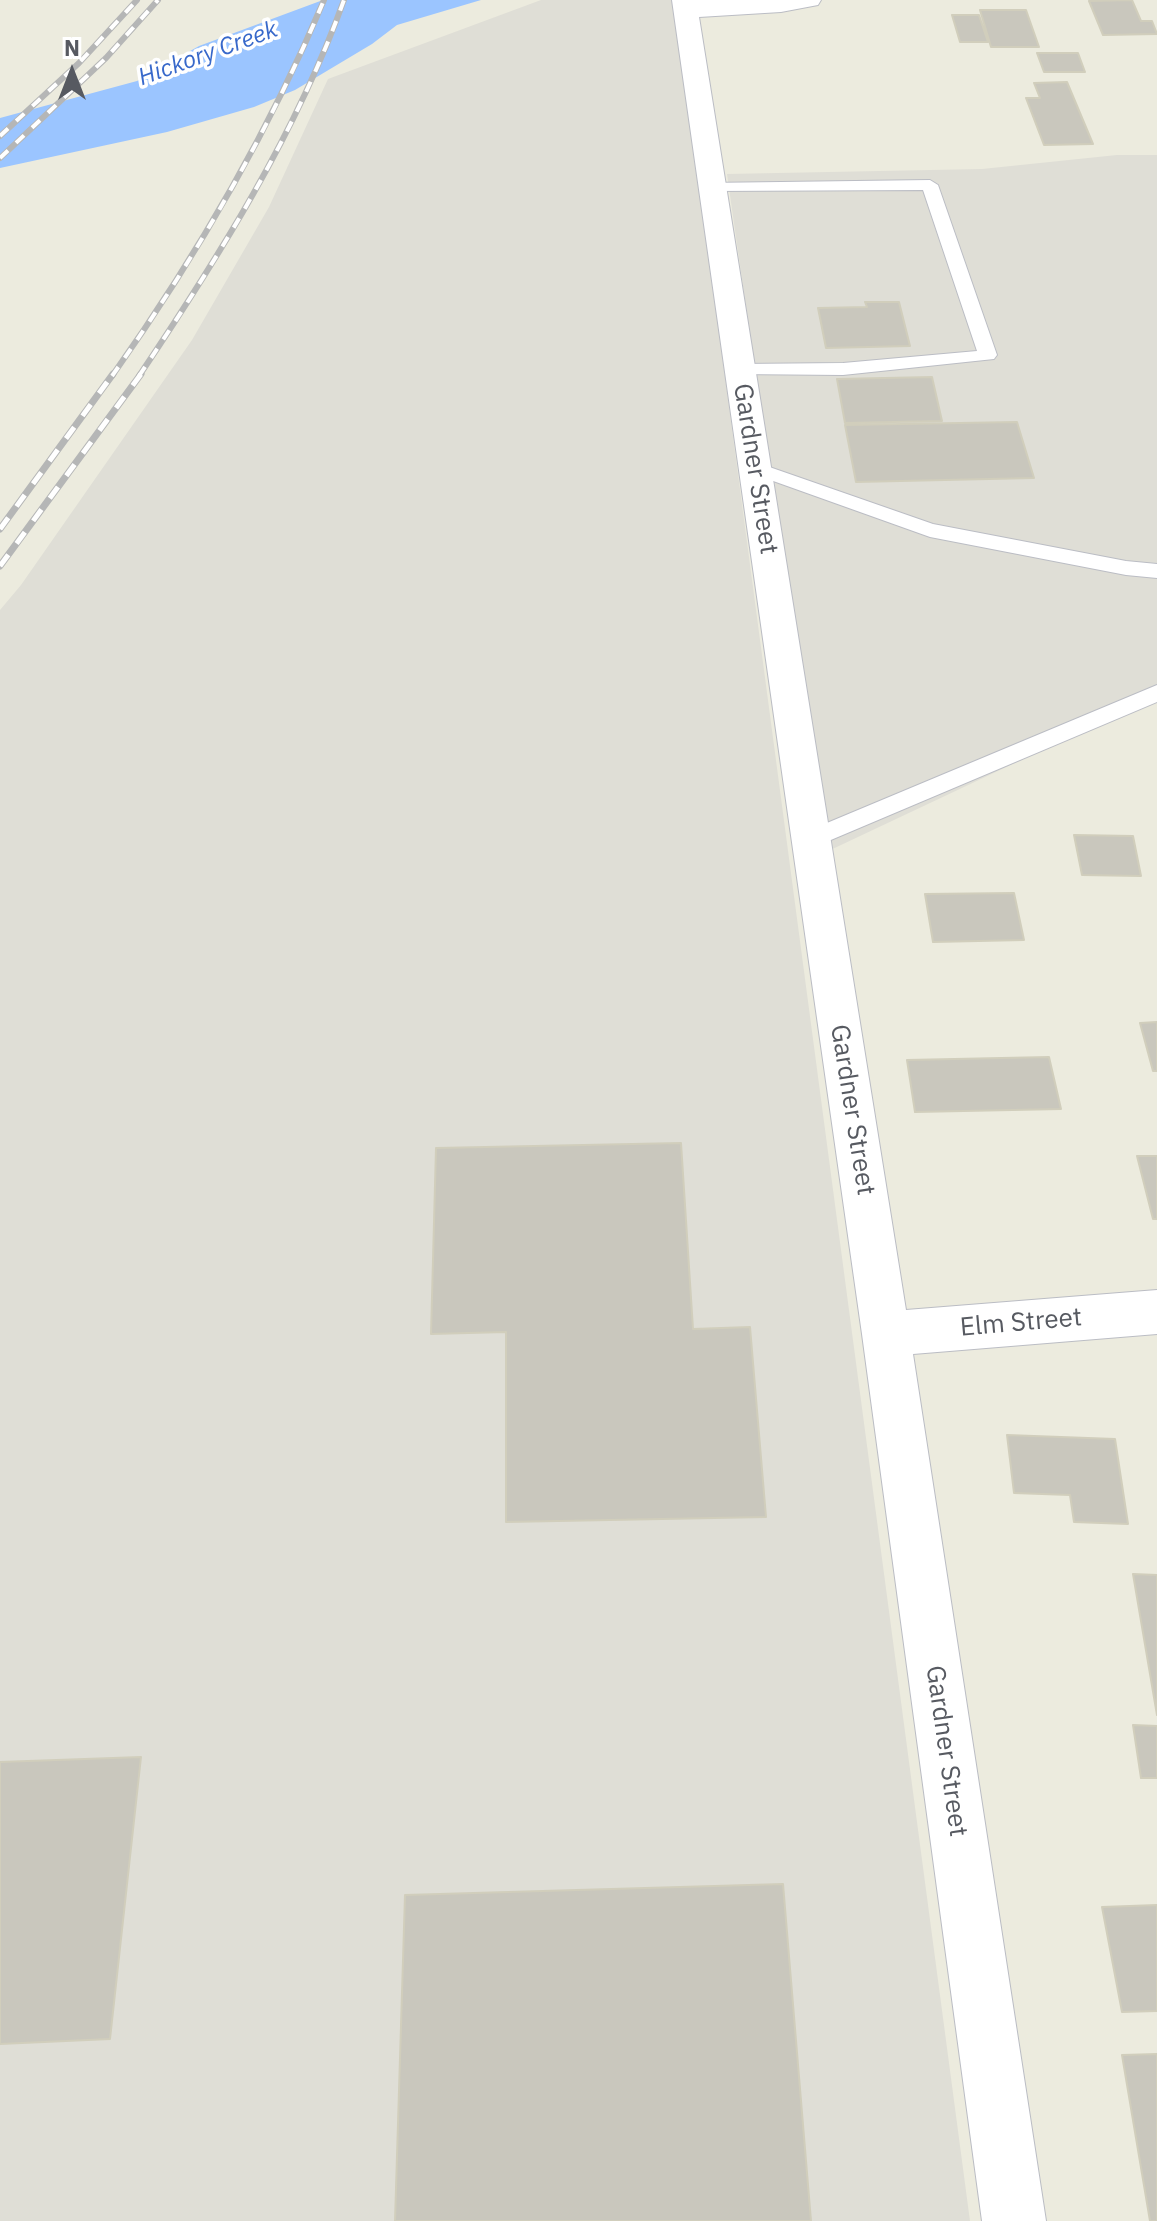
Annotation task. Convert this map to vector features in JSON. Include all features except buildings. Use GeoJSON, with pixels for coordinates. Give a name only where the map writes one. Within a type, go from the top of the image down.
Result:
{"type":"FeatureCollection","features":[{"type":"Feature","properties":{"kind":"street"},"geometry":{"type":"LineString","coordinates":[[685,5],[781,5],[809,0]]}},
{"type":"Feature","properties":{"kind":"street","name":"Gardner Street"},"geometry":{"type":"LineString","coordinates":[[685,5],[886,1334],[1014,2221]]}},
{"type":"Feature","properties":{"kind":"street","name":"Elm Street"},"geometry":{"type":"LineString","coordinates":[[886,1334],[1157,1312]]}},
{"type":"Feature","properties":{"kind":"lane"},"geometry":{"type":"LineString","coordinates":[[712,186],[930,185],[988,355],[843,369],[740,370]]}},
{"type":"Feature","properties":{"kind":"lane"},"geometry":{"type":"LineString","coordinates":[[755,468],[930,530],[1126,568],[1157,571]]}},
{"type":"Feature","properties":{"kind":"lane"},"geometry":{"type":"LineString","coordinates":[[811,839],[1157,693]]}},
{"type":"Feature","properties":{"kind":"shaded area"},"geometry":{"type":"Polygon","coordinates":[[[541,0],[675,0],[970,2221],[0,2221],[0,610],[21,585],[192,340],[269,207],[328,79],[541,0]]]}},
{"type":"Feature","properties":{"kind":"shaded area"},"geometry":{"type":"Polygon","coordinates":[[[1117,155],[1157,155],[1157,696],[824,853],[727,174],[982,169],[1117,155]]]}},
{"type":"Feature","properties":{"kind":"water","name":"Hickory Creek"},"geometry":{"type":"Polygon","coordinates":[[[323,0],[481,0],[397,25],[372,44],[295,90],[254,107],[167,132],[0,168],[0,118],[137,81],[199,46],[323,0]]]}},
{"type":"Feature","properties":{"kind":"railway"},"geometry":{"type":"LineString","coordinates":[[0,136],[79,63],[137,0]]}},
{"type":"Feature","properties":{"kind":"railway"},"geometry":{"type":"LineString","coordinates":[[0,158],[106,58],[158,0]]}},
{"type":"Feature","properties":{"kind":"railway"},"geometry":{"type":"LineString","coordinates":[[112,376],[173,286],[228,194],[279,99],[324,0]]}},
{"type":"Feature","properties":{"kind":"railway"},"geometry":{"type":"LineString","coordinates":[[139,376],[226,241],[279,147],[325,50],[344,0]]}},
{"type":"Feature","properties":{"kind":"railway"},"geometry":{"type":"LineString","coordinates":[[0,529],[113,374]]}},
{"type":"Feature","properties":{"kind":"railway"},"geometry":{"type":"LineString","coordinates":[[0,566],[141,374]]}}]}
